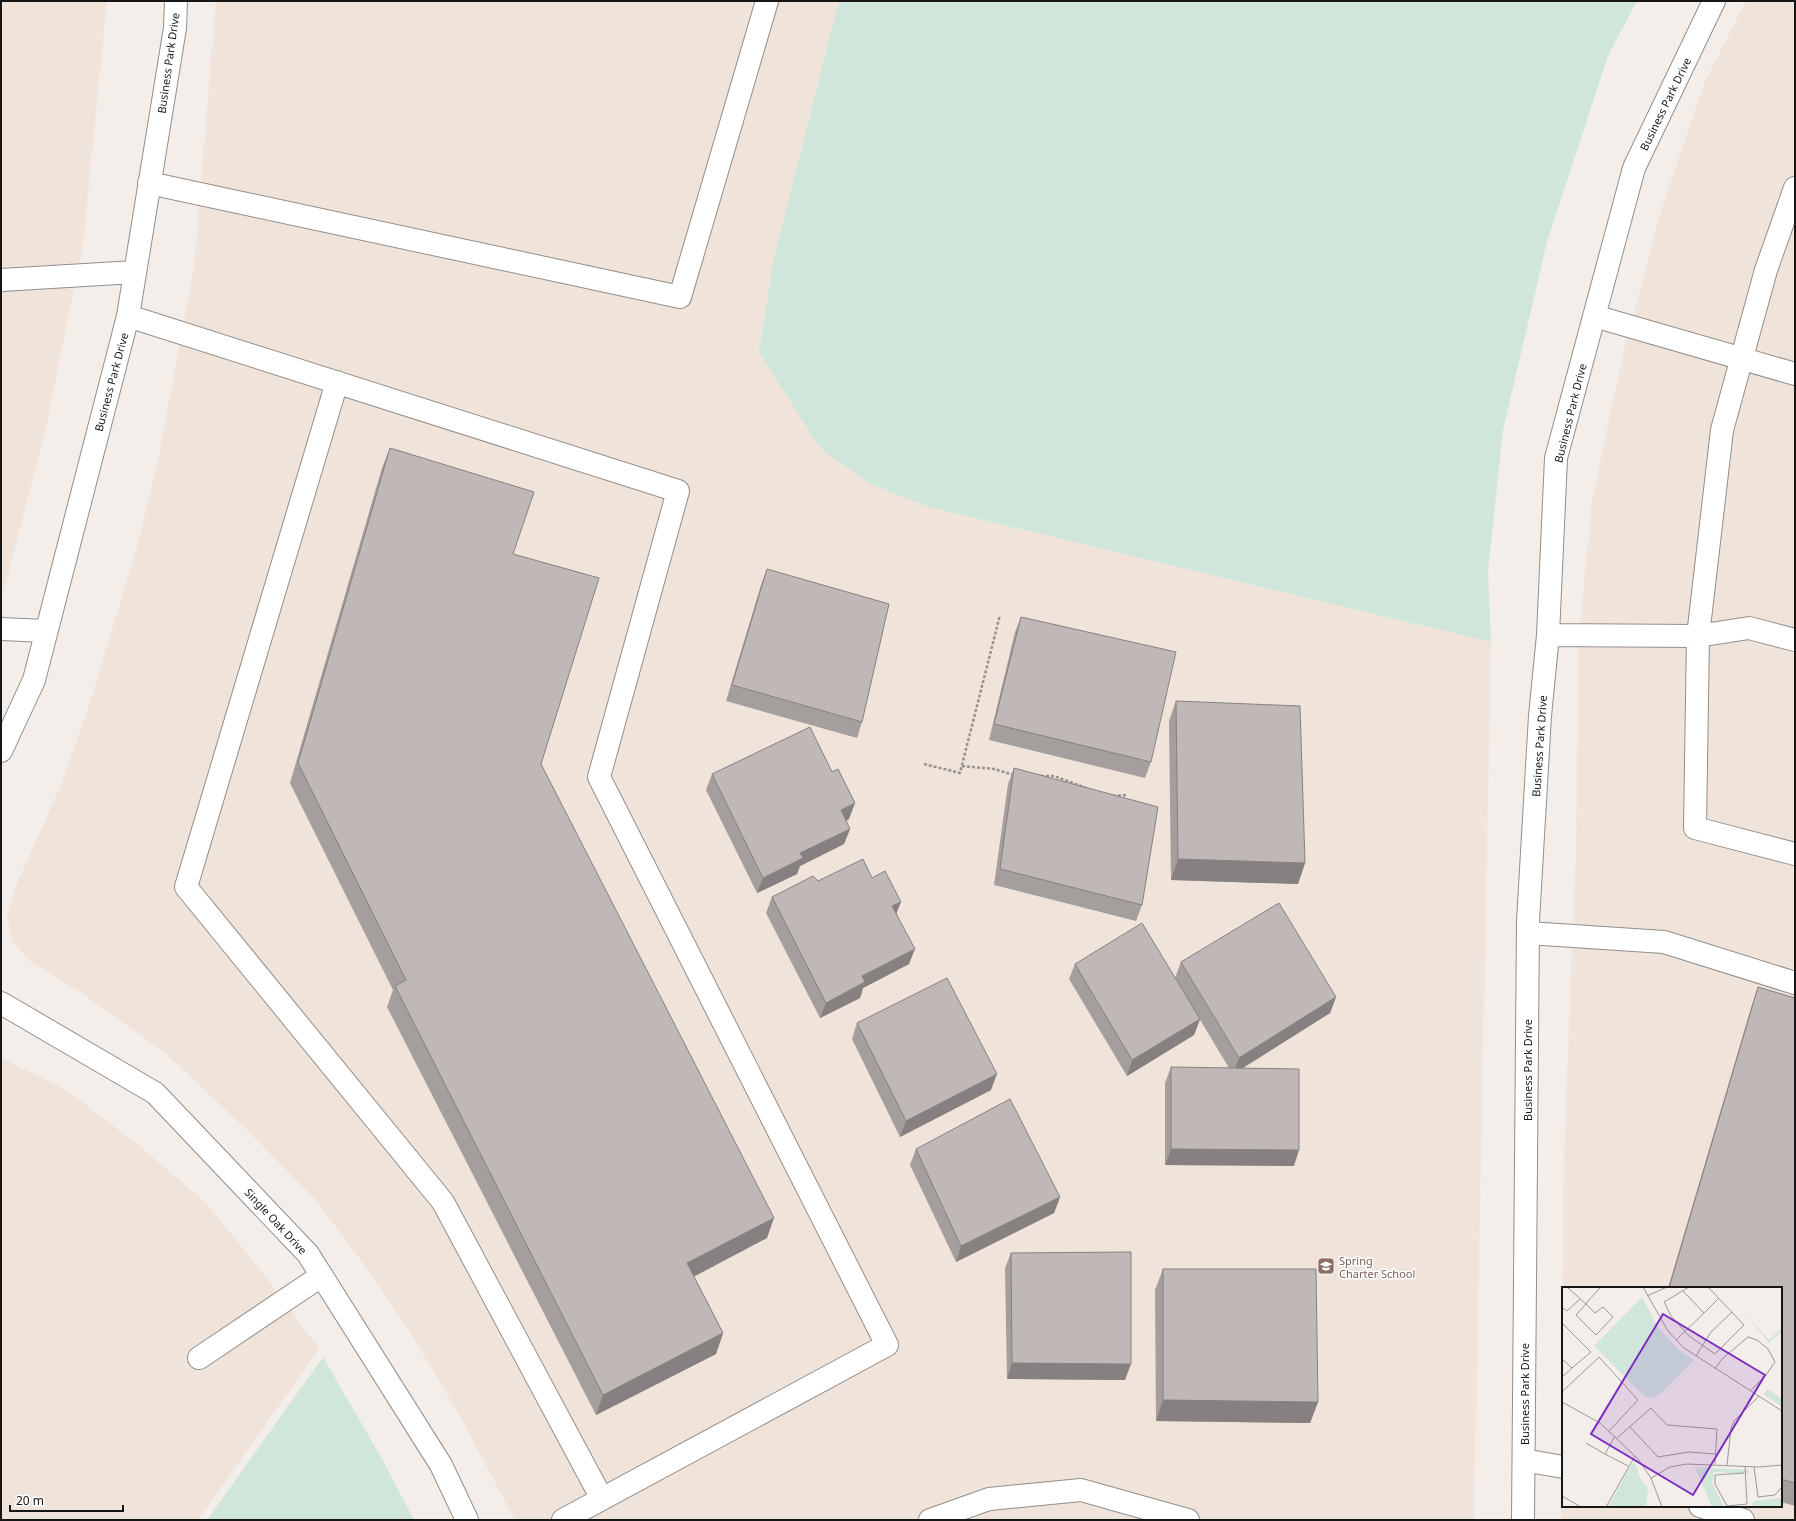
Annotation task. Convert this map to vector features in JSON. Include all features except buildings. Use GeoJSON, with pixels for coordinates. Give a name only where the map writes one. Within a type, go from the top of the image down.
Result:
{"type":"FeatureCollection","features":[{"type":"Feature","properties":{"kind":"street","name":"Business Park Drive"},"geometry":{"type":"LineString","coordinates":[[1,751],[34,680],[128,316],[175,28],[176,1]]}},
{"type":"Feature","properties":{"kind":"street"},"geometry":{"type":"LineString","coordinates":[[149,183],[680,297],[767,1]]}},
{"type":"Feature","properties":{"kind":"street","name":"Business Park Drive"},"geometry":{"type":"LineString","coordinates":[[1523,1520],[1528,933],[1540,716],[1548,635],[1556,458],[1634,168],[1714,1]]}},
{"type":"Feature","properties":{"kind":"street"},"geometry":{"type":"LineString","coordinates":[[1795,188],[1766,270],[1722,430],[1698,636],[1695,828],[1795,854]]}},
{"type":"Feature","properties":{"kind":"street"},"geometry":{"type":"LineString","coordinates":[[1,280],[135,272]]}},
{"type":"Feature","properties":{"kind":"street"},"geometry":{"type":"LineString","coordinates":[[128,316],[678,491],[599,777],[887,1345],[563,1520]]}},
{"type":"Feature","properties":{"kind":"street"},"geometry":{"type":"LineString","coordinates":[[1594,316],[1741,360],[1795,374]]}},
{"type":"Feature","properties":{"kind":"street"},"geometry":{"type":"LineString","coordinates":[[337,382],[186,887],[443,1202],[602,1499]]}},
{"type":"Feature","properties":{"kind":"street"},"geometry":{"type":"LineString","coordinates":[[1548,635],[1698,636],[1749,628],[1795,640]]}},
{"type":"Feature","properties":{"kind":"street"},"geometry":{"type":"LineString","coordinates":[[1,629],[46,632]]}},
{"type":"Feature","properties":{"kind":"street"},"geometry":{"type":"LineString","coordinates":[[1528,933],[1664,942],[1795,983]]}},
{"type":"Feature","properties":{"kind":"street","name":"Single Oak Drive"},"geometry":{"type":"LineString","coordinates":[[1,1003],[155,1093],[308,1254],[441,1465],[467,1520]]}},
{"type":"Feature","properties":{"kind":"street"},"geometry":{"type":"LineString","coordinates":[[199,1358],[321,1276]]}},
{"type":"Feature","properties":{"kind":"street"},"geometry":{"type":"LineString","coordinates":[[1524,1460],[1562,1467]]}},
{"type":"Feature","properties":{"kind":"street"},"geometry":{"type":"LineString","coordinates":[[930,1520],[989,1499],[1081,1490],[1188,1520]]}},
{"type":"Feature","properties":{"kind":"street"},"geometry":{"type":"LineString","coordinates":[[1703,1507],[1743,1520]]}},
{"type":"Feature","properties":{"kind":"path"},"geometry":{"type":"LineString","coordinates":[[924,764],[960,773],[1000,615]]}},
{"type":"Feature","properties":{"kind":"path"},"geometry":{"type":"LineString","coordinates":[[962,766],[994,769],[1021,776]]}},
{"type":"Feature","properties":{"kind":"path"},"geometry":{"type":"LineString","coordinates":[[1034,776],[1054,776],[1088,788]]}},
{"type":"Feature","properties":{"kind":"path"},"geometry":{"type":"LineString","coordinates":[[1108,796],[1126,795]]}},
{"type":"Feature","properties":{"kind":"shaded area"},"geometry":{"type":"Polygon","coordinates":[[[1,1],[107,1],[83,245],[47,423],[1,602],[1,1]]]}},
{"type":"Feature","properties":{"kind":"shaded area"},"geometry":{"type":"Polygon","coordinates":[[[216,1],[839,1],[774,257],[759,352],[929,507],[1491,642],[1474,1520],[515,1520],[460,1416],[408,1329],[360,1259],[314,1198],[245,1128],[164,1052],[82,993],[31,962],[13,942],[7,917],[14,890],[60,787],[89,706],[137,547],[157,466],[194,266],[216,1]]]}},
{"type":"Feature","properties":{"kind":"shaded area"},"geometry":{"type":"Polygon","coordinates":[[[1746,1],[1795,1],[1795,1520],[1561,1520],[1562,1422],[1562,1507],[1782,1507],[1782,1287],[1563,1287],[1564,1151],[1576,850],[1579,636],[1592,501],[1623,354],[1661,211],[1703,86],[1746,1]]]}},
{"type":"Feature","properties":{"kind":"shaded area"},"geometry":{"type":"Polygon","coordinates":[[[1,1058],[65,1089],[137,1144],[205,1202],[264,1274],[319,1349],[198,1520],[1,1520],[1,1058]]]}},
{"type":"Feature","properties":{"kind":"green space"},"geometry":{"type":"Polygon","coordinates":[[[839,1],[1637,1],[1608,56],[1547,242],[1503,430],[1488,571],[1491,642],[929,507],[870,484],[820,448],[759,352],[774,257],[839,1]]]}},
{"type":"Feature","properties":{"kind":"green space"},"geometry":{"type":"Polygon","coordinates":[[[323,1357],[382,1459],[414,1520],[207,1520],[323,1357]]]}},
{"type":"Feature","properties":{"kind":"place","name":"Spring Charter School"},"geometry":{"type":"Point","coordinates":[1326,1266]}}]}
